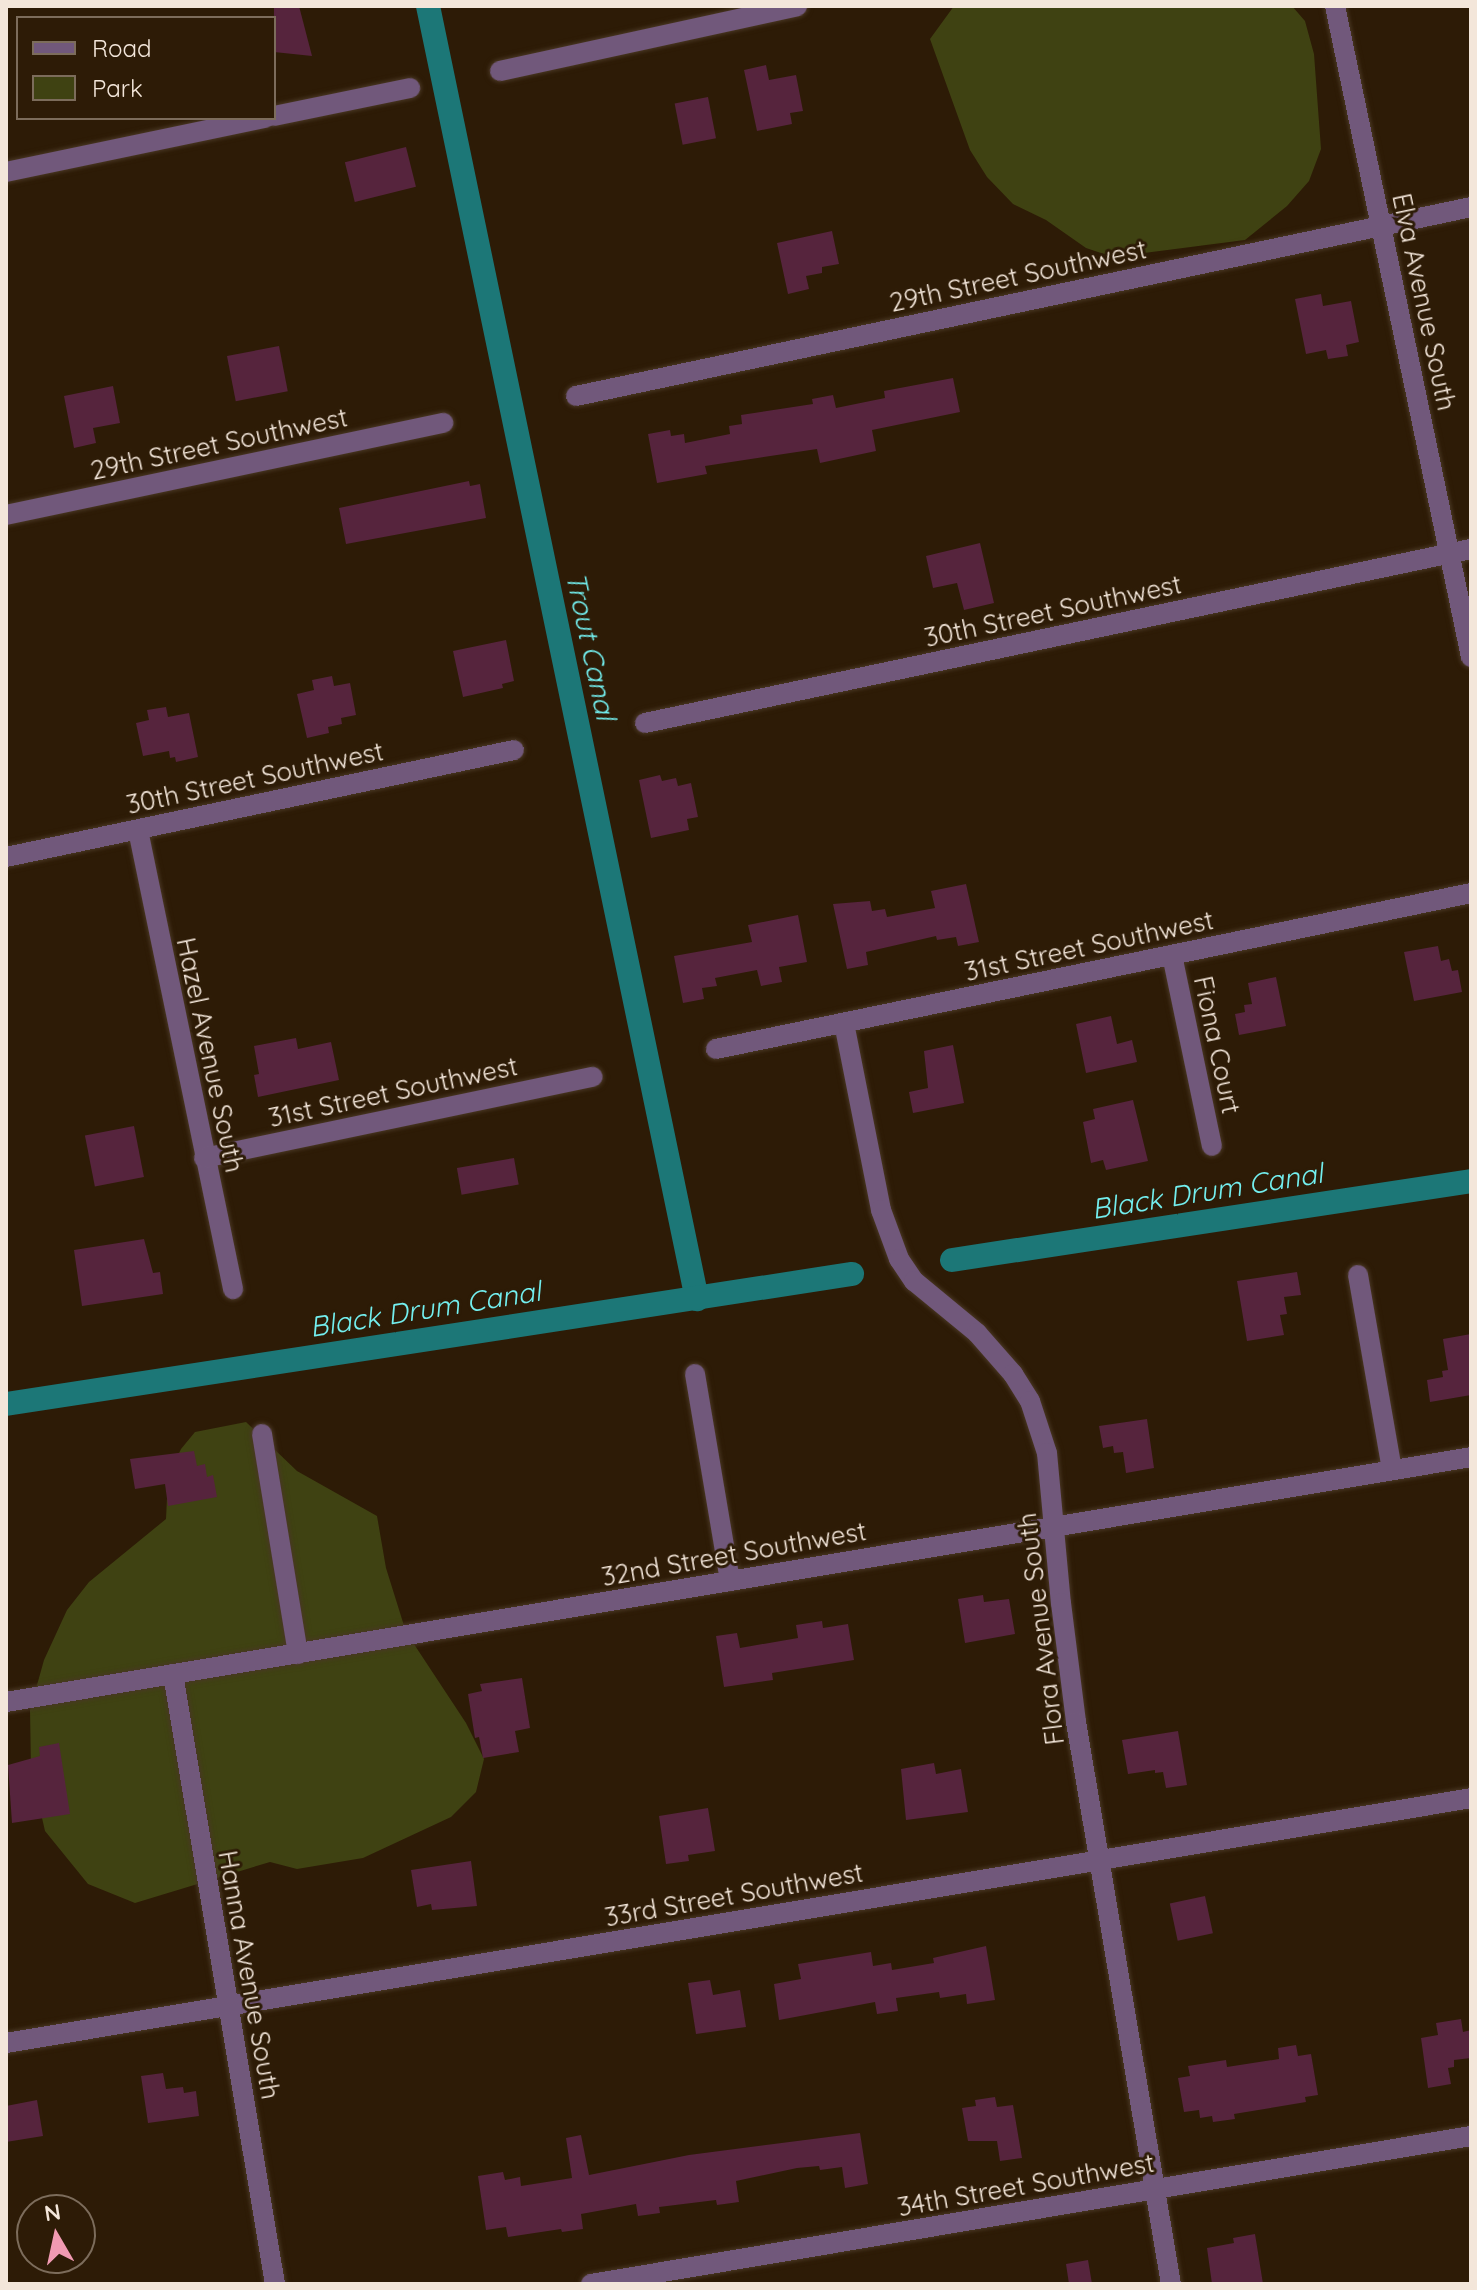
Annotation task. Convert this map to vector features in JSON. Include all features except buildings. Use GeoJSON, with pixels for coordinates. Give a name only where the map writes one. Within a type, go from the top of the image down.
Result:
{"type":"FeatureCollection","features":[{"type":"Feature","properties":{"kind":"street"},"geometry":{"type":"LineString","coordinates":[[500,71],[797,6]]}},
{"type":"Feature","properties":{"kind":"street","name":"Elva Avenue South"},"geometry":{"type":"LineString","coordinates":[[1335,6],[1471,657]]}},
{"type":"Feature","properties":{"kind":"street"},"geometry":{"type":"LineString","coordinates":[[276,116],[410,88]]}},
{"type":"Feature","properties":{"kind":"street"},"geometry":{"type":"LineString","coordinates":[[6,172],[255,120]]}},
{"type":"Feature","properties":{"kind":"street","name":"29th Street Southwest"},"geometry":{"type":"LineString","coordinates":[[576,396],[1471,207]]}},
{"type":"Feature","properties":{"kind":"street","name":"29th Street Southwest"},"geometry":{"type":"LineString","coordinates":[[6,515],[443,423]]}},
{"type":"Feature","properties":{"kind":"street","name":"30th Street Southwest"},"geometry":{"type":"LineString","coordinates":[[645,723],[1471,549]]}},
{"type":"Feature","properties":{"kind":"street","name":"30th Street Southwest"},"geometry":{"type":"LineString","coordinates":[[6,857],[514,750]]}},
{"type":"Feature","properties":{"kind":"street","name":"Hazel Avenue South"},"geometry":{"type":"LineString","coordinates":[[138,830],[233,1289]]}},
{"type":"Feature","properties":{"kind":"street","name":"31st Street Southwest"},"geometry":{"type":"LineString","coordinates":[[716,1049],[1471,893]]}},
{"type":"Feature","properties":{"kind":"street","name":"Fiona Court"},"geometry":{"type":"LineString","coordinates":[[1172,955],[1212,1146]]}},
{"type":"Feature","properties":{"kind":"street","name":"Flora Avenue South"},"geometry":{"type":"LineString","coordinates":[[844,1023],[889,1237],[914,1281],[997,1353],[1030,1401],[1047,1453],[1072,1693],[1171,2284]]}},
{"type":"Feature","properties":{"kind":"street","name":"31st Street Southwest"},"geometry":{"type":"LineString","coordinates":[[204,1158],[593,1077]]}},
{"type":"Feature","properties":{"kind":"street"},"geometry":{"type":"LineString","coordinates":[[1358,1275],[1392,1470]]}},
{"type":"Feature","properties":{"kind":"street"},"geometry":{"type":"LineString","coordinates":[[695,1374],[730,1581]]}},
{"type":"Feature","properties":{"kind":"street"},"geometry":{"type":"LineString","coordinates":[[262,1434],[298,1654]]}},
{"type":"Feature","properties":{"kind":"street","name":"32nd Street Southwest"},"geometry":{"type":"LineString","coordinates":[[6,1702],[1471,1457]]}},
{"type":"Feature","properties":{"kind":"street","name":"Hanna Avenue South"},"geometry":{"type":"LineString","coordinates":[[173,1674],[275,2284]]}},
{"type":"Feature","properties":{"kind":"street","name":"33rd Street Southwest"},"geometry":{"type":"LineString","coordinates":[[6,2043],[1471,1798]]}},
{"type":"Feature","properties":{"kind":"street","name":"34th Street Southwest"},"geometry":{"type":"LineString","coordinates":[[591,2284],[1471,2136]]}},
{"type":"Feature","properties":{"kind":"green space"},"geometry":{"type":"Polygon","coordinates":[[[954,6],[1292,6],[1305,21],[1314,54],[1321,149],[1309,181],[1287,206],[1245,240],[1113,257],[1086,248],[1046,220],[1013,204],[987,177],[970,150],[930,39],[954,6]]]}},
{"type":"Feature","properties":{"kind":"green space"},"geometry":{"type":"Polygon","coordinates":[[[246,1422],[297,1471],[377,1516],[386,1568],[406,1632],[466,1723],[484,1759],[476,1792],[451,1817],[363,1858],[297,1869],[270,1862],[135,1903],[88,1884],[45,1831],[31,1770],[30,1710],[44,1660],[67,1610],[89,1582],[166,1519],[168,1476],[181,1449],[195,1432],[246,1422]]]}},
{"type":"Feature","properties":{"kind":"waterway","name":"Trout Canal"},"geometry":{"type":"LineString","coordinates":[[428,6],[697,1299]]}},
{"type":"Feature","properties":{"kind":"waterway","name":"Black Drum Canal"},"geometry":{"type":"LineString","coordinates":[[952,1260],[1471,1181]]}},
{"type":"Feature","properties":{"kind":"waterway","name":"Black Drum Canal"},"geometry":{"type":"LineString","coordinates":[[6,1404],[852,1274]]}}]}
